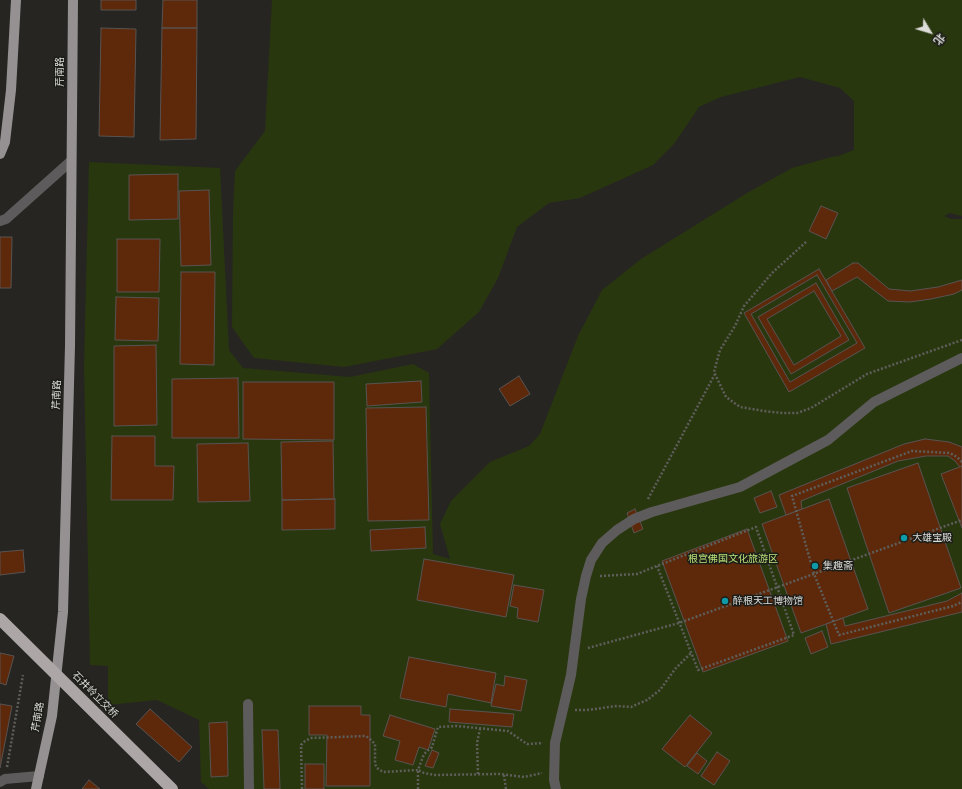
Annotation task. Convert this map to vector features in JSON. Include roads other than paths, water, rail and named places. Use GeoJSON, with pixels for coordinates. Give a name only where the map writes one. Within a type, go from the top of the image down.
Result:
{"type":"FeatureCollection","features":[{"type":"Feature","properties":{"kind":"highway","name":"石井岭立交桥"},"geometry":{"type":"LineString","coordinates":[[0,619],[172,789]]}},
{"type":"Feature","properties":{"kind":"main road"},"geometry":{"type":"LineString","coordinates":[[0,154],[5,142],[11,90],[16,0]]}},
{"type":"Feature","properties":{"kind":"main road","name":"芹南路"},"geometry":{"type":"LineString","coordinates":[[36,789],[52,716],[63,612],[70,346],[73,0]]}},
{"type":"Feature","properties":{"kind":"lane"},"geometry":{"type":"LineString","coordinates":[[0,222],[6,219],[71,161]]}},
{"type":"Feature","properties":{"kind":"lane"},"geometry":{"type":"LineString","coordinates":[[556,789],[555,743],[571,675],[581,599],[591,560],[602,543],[617,530],[652,512],[740,487],[828,440],[874,402],[962,358]]}},
{"type":"Feature","properties":{"kind":"lane"},"geometry":{"type":"LineString","coordinates":[[248,704],[249,789]]}},
{"type":"Feature","properties":{"kind":"lane"},"geometry":{"type":"LineString","coordinates":[[2,780],[39,776]]}},
{"type":"Feature","properties":{"kind":"place","name":"大雄宝殿"},"geometry":{"type":"Point","coordinates":[904,538]}},
{"type":"Feature","properties":{"kind":"place","name":"集趣斋"},"geometry":{"type":"Point","coordinates":[815,566]}},
{"type":"Feature","properties":{"kind":"place","name":"醉根天工博物馆"},"geometry":{"type":"Point","coordinates":[725,601]}},
{"type":"Feature","properties":{"kind":"park label","name":"根宫佛国文化旅游区"},"geometry":{"type":"Point","coordinates":[733,559]}}]}
